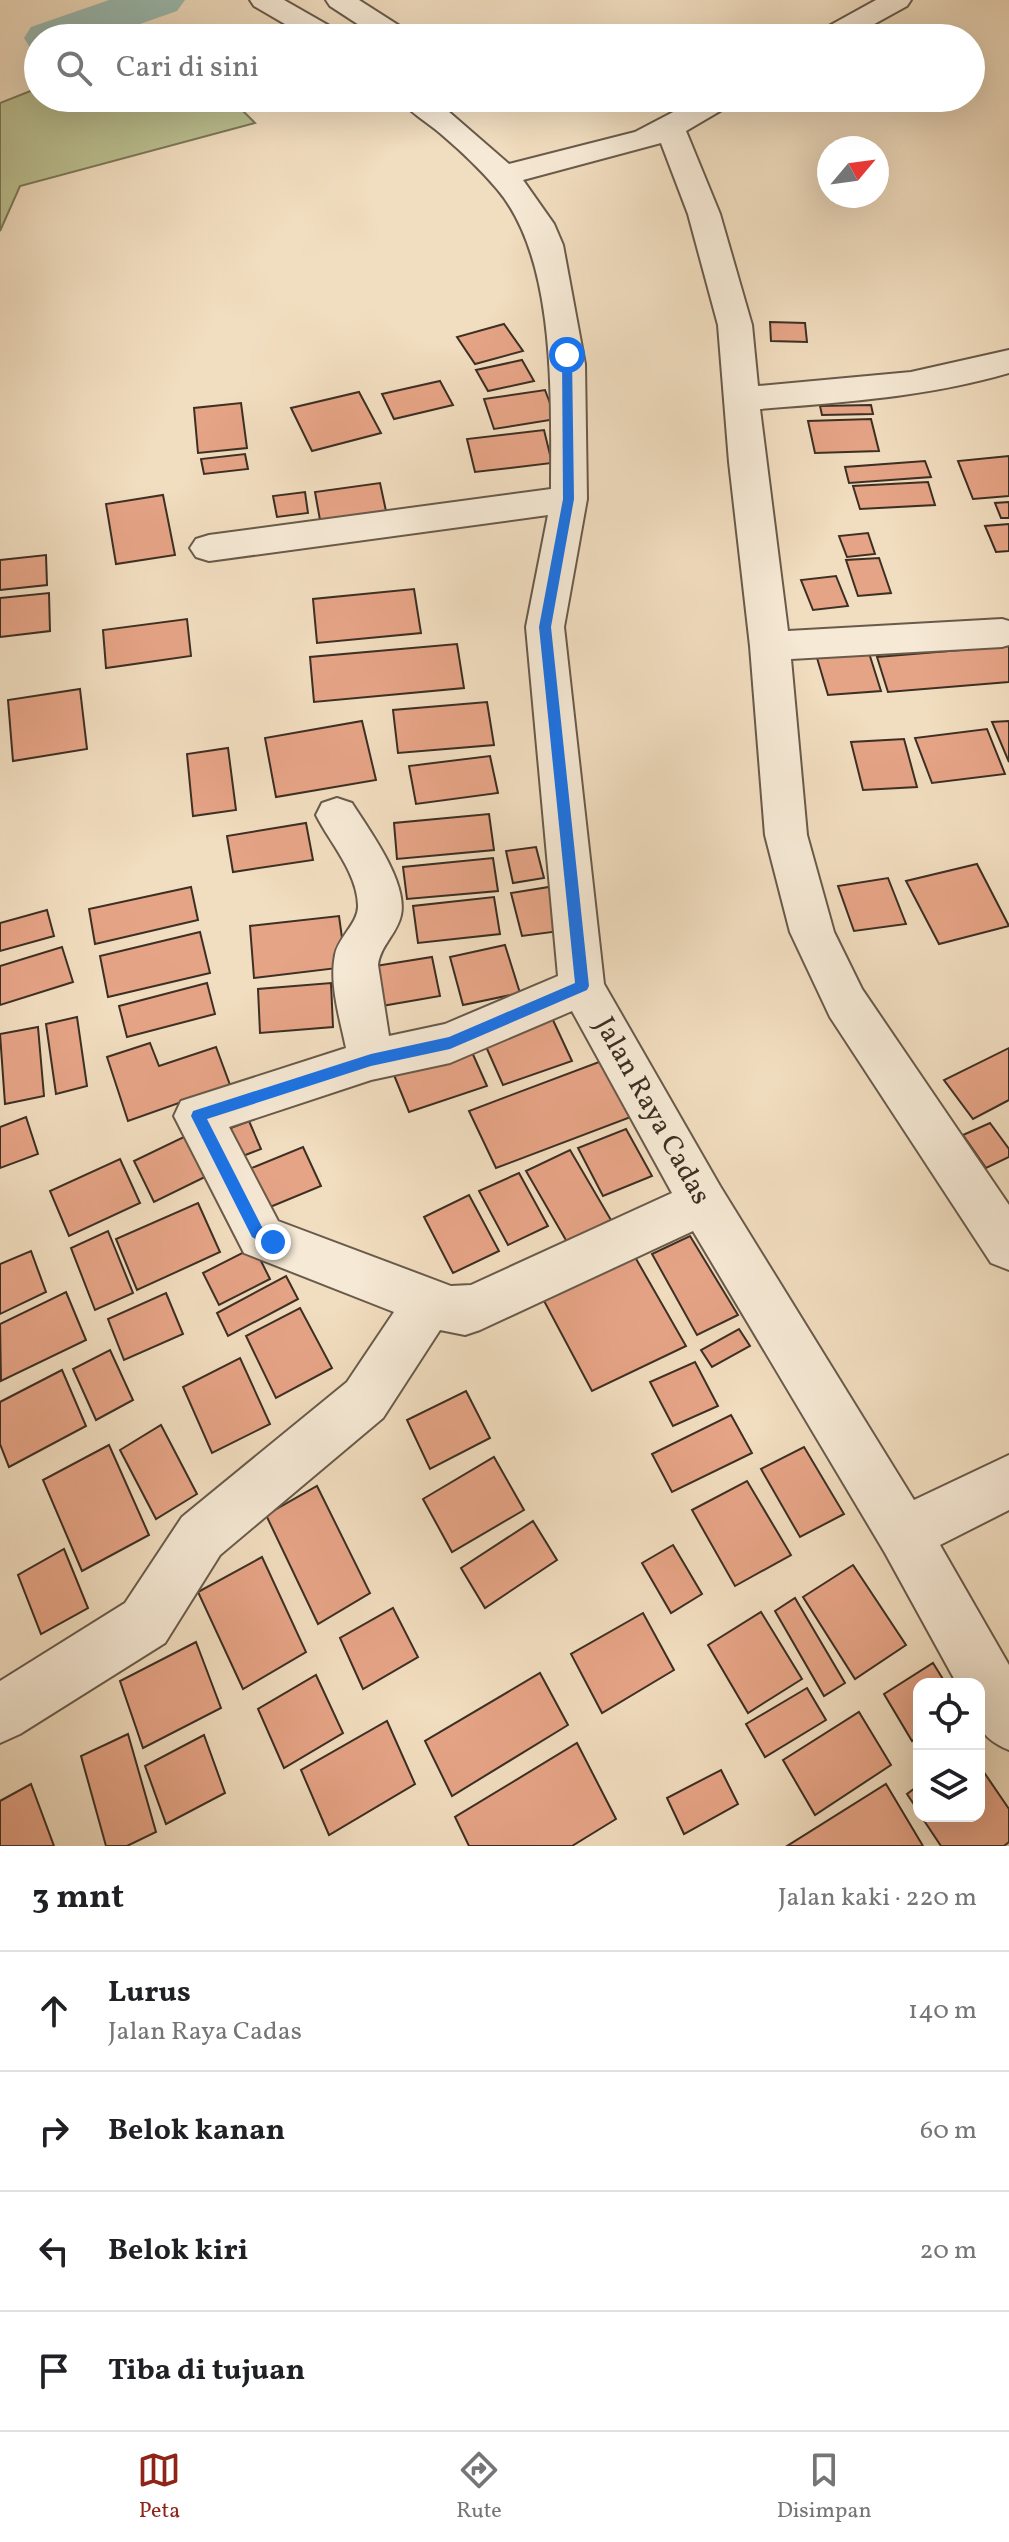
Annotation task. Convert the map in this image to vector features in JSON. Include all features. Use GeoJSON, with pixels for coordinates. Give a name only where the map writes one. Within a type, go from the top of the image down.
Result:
{"type":"FeatureCollection","features":[{"type":"Feature","properties":{"kind":"street"},"geometry":{"type":"LineString","coordinates":[[264,0],[306,24]]}},
{"type":"Feature","properties":{"kind":"street"},"geometry":{"type":"LineString","coordinates":[[340,0],[377,24]]}},
{"type":"Feature","properties":{"kind":"street"},"geometry":{"type":"LineString","coordinates":[[853,24],[897,0]]}},
{"type":"Feature","properties":{"kind":"street","name":"Jalan Raya Cadas"},"geometry":{"type":"LineString","coordinates":[[436,112],[504,175],[540,227],[547,245],[568,364],[569,499],[545,627],[582,986],[703,1202],[904,1534],[1009,1721]]}},
{"type":"Feature","properties":{"kind":"street"},"geometry":{"type":"LineString","coordinates":[[504,175],[658,133],[696,112]]}},
{"type":"Feature","properties":{"kind":"street"},"geometry":{"type":"LineString","coordinates":[[658,133],[704,214],[732,312],[770,646],[786,835],[812,932],[846,1003],[1009,1247]]}},
{"type":"Feature","properties":{"kind":"street"},"geometry":{"type":"LineString","coordinates":[[743,399],[928,383],[971,374],[1009,361]]}},
{"type":"Feature","properties":{"kind":"street"},"geometry":{"type":"LineString","coordinates":[[209,548],[569,499]]}},
{"type":"Feature","properties":{"kind":"street"},"geometry":{"type":"LineString","coordinates":[[770,646],[1002,633]]}},
{"type":"Feature","properties":{"kind":"street"},"geometry":{"type":"LineString","coordinates":[[337,815],[373,879],[379,897],[380,915],[358,951],[356,968],[371,1060]]}},
{"type":"Feature","properties":{"kind":"street"},"geometry":{"type":"LineString","coordinates":[[582,986],[450,1043],[371,1060],[198,1116],[261,1237],[429,1303],[465,1311],[703,1202]]}},
{"type":"Feature","properties":{"kind":"street"},"geometry":{"type":"LineString","coordinates":[[0,1714],[145,1623],[201,1536],[365,1400],[429,1303]]}},
{"type":"Feature","properties":{"kind":"street"},"geometry":{"type":"LineString","coordinates":[[904,1534],[1006,1484]]}},
{"type":"Feature","properties":{"kind":"green space"},"geometry":{"type":"Polygon","coordinates":[[[24,94],[24,112],[244,112],[255,123],[20,186],[0,231],[0,103],[24,94]]]}},
{"type":"Feature","properties":{"kind":"building"},"geometry":{"type":"Polygon","coordinates":[[[770,322],[805,323],[807,342],[771,341],[770,322]]]}},
{"type":"Feature","properties":{"kind":"building"},"geometry":{"type":"Polygon","coordinates":[[[504,324],[523,351],[475,364],[457,337],[504,324]]]}},
{"type":"Feature","properties":{"kind":"building"},"geometry":{"type":"Polygon","coordinates":[[[522,360],[534,381],[488,391],[476,370],[522,360]]]}},
{"type":"Feature","properties":{"kind":"building"},"geometry":{"type":"Polygon","coordinates":[[[440,381],[453,405],[394,419],[382,394],[440,381]]]}},
{"type":"Feature","properties":{"kind":"building"},"geometry":{"type":"Polygon","coordinates":[[[545,390],[556,419],[494,429],[484,399],[545,390]]]}},
{"type":"Feature","properties":{"kind":"building"},"geometry":{"type":"Polygon","coordinates":[[[359,392],[381,433],[312,451],[291,408],[359,392]]]}},
{"type":"Feature","properties":{"kind":"building"},"geometry":{"type":"Polygon","coordinates":[[[241,403],[247,448],[198,453],[194,408],[241,403]]]}},
{"type":"Feature","properties":{"kind":"building"},"geometry":{"type":"Polygon","coordinates":[[[871,405],[873,414],[822,415],[820,406],[871,405]]]}},
{"type":"Feature","properties":{"kind":"building"},"geometry":{"type":"Polygon","coordinates":[[[871,419],[879,451],[815,453],[808,421],[871,419]]]}},
{"type":"Feature","properties":{"kind":"building"},"geometry":{"type":"Polygon","coordinates":[[[544,430],[552,463],[475,472],[467,439],[544,430]]]}},
{"type":"Feature","properties":{"kind":"building"},"geometry":{"type":"Polygon","coordinates":[[[245,454],[248,469],[204,474],[201,459],[245,454]]]}},
{"type":"Feature","properties":{"kind":"building"},"geometry":{"type":"Polygon","coordinates":[[[1009,456],[1009,496],[973,499],[958,461],[1009,456]]]}},
{"type":"Feature","properties":{"kind":"building"},"geometry":{"type":"Polygon","coordinates":[[[925,461],[931,477],[849,483],[845,467],[925,461]]]}},
{"type":"Feature","properties":{"kind":"building"},"geometry":{"type":"Polygon","coordinates":[[[928,482],[935,505],[860,509],[853,486],[928,482]]]}},
{"type":"Feature","properties":{"kind":"building"},"geometry":{"type":"Polygon","coordinates":[[[380,483],[386,511],[320,520],[315,492],[380,483]]]}},
{"type":"Feature","properties":{"kind":"building"},"geometry":{"type":"Polygon","coordinates":[[[305,492],[308,513],[277,517],[273,496],[305,492]]]}},
{"type":"Feature","properties":{"kind":"building"},"geometry":{"type":"Polygon","coordinates":[[[163,495],[175,555],[116,564],[106,504],[163,495]]]}},
{"type":"Feature","properties":{"kind":"building"},"geometry":{"type":"Polygon","coordinates":[[[1009,502],[1009,518],[1001,518],[995,503],[1009,502]]]}},
{"type":"Feature","properties":{"kind":"building"},"geometry":{"type":"Polygon","coordinates":[[[1009,524],[1009,551],[996,552],[985,526],[1009,524]]]}},
{"type":"Feature","properties":{"kind":"building"},"geometry":{"type":"Polygon","coordinates":[[[868,533],[875,554],[847,557],[839,536],[868,533]]]}},
{"type":"Feature","properties":{"kind":"building"},"geometry":{"type":"Polygon","coordinates":[[[46,555],[47,585],[0,590],[0,560],[46,555]]]}},
{"type":"Feature","properties":{"kind":"building"},"geometry":{"type":"Polygon","coordinates":[[[879,558],[891,593],[858,596],[846,560],[879,558]]]}},
{"type":"Feature","properties":{"kind":"building"},"geometry":{"type":"Polygon","coordinates":[[[836,576],[848,606],[813,610],[801,580],[836,576]]]}},
{"type":"Feature","properties":{"kind":"building"},"geometry":{"type":"Polygon","coordinates":[[[414,589],[421,633],[317,643],[313,599],[414,589]]]}},
{"type":"Feature","properties":{"kind":"building"},"geometry":{"type":"Polygon","coordinates":[[[49,593],[50,631],[0,637],[0,598],[49,593]]]}},
{"type":"Feature","properties":{"kind":"building"},"geometry":{"type":"Polygon","coordinates":[[[187,619],[191,656],[106,668],[103,630],[187,619]]]}},
{"type":"Feature","properties":{"kind":"building"},"geometry":{"type":"Polygon","coordinates":[[[457,644],[464,688],[314,702],[310,657],[457,644]]]}},
{"type":"Feature","properties":{"kind":"building"},"geometry":{"type":"Polygon","coordinates":[[[1009,646],[1009,682],[888,692],[877,657],[1009,646]]]}},
{"type":"Feature","properties":{"kind":"building"},"geometry":{"type":"Polygon","coordinates":[[[869,653],[881,691],[828,695],[817,658],[869,653]]]}},
{"type":"Feature","properties":{"kind":"building"},"geometry":{"type":"Polygon","coordinates":[[[80,689],[87,749],[13,761],[8,700],[80,689]]]}},
{"type":"Feature","properties":{"kind":"building"},"geometry":{"type":"Polygon","coordinates":[[[487,702],[494,745],[398,753],[393,710],[487,702]]]}},
{"type":"Feature","properties":{"kind":"building"},"geometry":{"type":"Polygon","coordinates":[[[362,721],[376,780],[276,797],[265,738],[362,721]]]}},
{"type":"Feature","properties":{"kind":"building"},"geometry":{"type":"Polygon","coordinates":[[[1009,721],[1009,762],[992,722],[1009,721]]]}},
{"type":"Feature","properties":{"kind":"building"},"geometry":{"type":"Polygon","coordinates":[[[987,729],[1005,774],[932,783],[915,738],[987,729]]]}},
{"type":"Feature","properties":{"kind":"building"},"geometry":{"type":"Polygon","coordinates":[[[904,739],[917,787],[863,790],[851,742],[904,739]]]}},
{"type":"Feature","properties":{"kind":"building"},"geometry":{"type":"Polygon","coordinates":[[[228,748],[236,810],[193,816],[187,754],[228,748]]]}},
{"type":"Feature","properties":{"kind":"building"},"geometry":{"type":"Polygon","coordinates":[[[490,756],[498,793],[416,804],[409,766],[490,756]]]}},
{"type":"Feature","properties":{"kind":"building"},"geometry":{"type":"Polygon","coordinates":[[[489,814],[494,850],[397,859],[394,823],[489,814]]]}},
{"type":"Feature","properties":{"kind":"building"},"geometry":{"type":"Polygon","coordinates":[[[306,823],[313,860],[233,872],[227,836],[306,823]]]}},
{"type":"Feature","properties":{"kind":"building"},"geometry":{"type":"Polygon","coordinates":[[[536,847],[544,878],[513,883],[506,851],[536,847]]]}},
{"type":"Feature","properties":{"kind":"building"},"geometry":{"type":"Polygon","coordinates":[[[493,858],[498,891],[407,899],[403,867],[493,858]]]}},
{"type":"Feature","properties":{"kind":"building"},"geometry":{"type":"Polygon","coordinates":[[[977,864],[1009,926],[939,944],[906,881],[977,864]]]}},
{"type":"Feature","properties":{"kind":"building"},"geometry":{"type":"Polygon","coordinates":[[[888,878],[906,924],[854,931],[838,886],[888,878]]]}},
{"type":"Feature","properties":{"kind":"building"},"geometry":{"type":"Polygon","coordinates":[[[191,887],[198,920],[95,944],[89,909],[191,887]]]}},
{"type":"Feature","properties":{"kind":"building"},"geometry":{"type":"Polygon","coordinates":[[[549,887],[560,931],[522,936],[511,893],[549,887]]]}},
{"type":"Feature","properties":{"kind":"building"},"geometry":{"type":"Polygon","coordinates":[[[494,897],[500,934],[418,943],[413,906],[494,897]]]}},
{"type":"Feature","properties":{"kind":"building"},"geometry":{"type":"Polygon","coordinates":[[[47,910],[54,936],[0,951],[0,923],[47,910]]]}},
{"type":"Feature","properties":{"kind":"building"},"geometry":{"type":"Polygon","coordinates":[[[339,916],[346,967],[254,978],[250,926],[339,916]]]}},
{"type":"Feature","properties":{"kind":"building"},"geometry":{"type":"Polygon","coordinates":[[[200,932],[210,973],[108,997],[100,956],[200,932]]]}},
{"type":"Feature","properties":{"kind":"building"},"geometry":{"type":"Polygon","coordinates":[[[505,945],[520,993],[463,1005],[450,957],[505,945]]]}},
{"type":"Feature","properties":{"kind":"building"},"geometry":{"type":"Polygon","coordinates":[[[62,947],[73,982],[0,1005],[0,966],[62,947]]]}},
{"type":"Feature","properties":{"kind":"building"},"geometry":{"type":"Polygon","coordinates":[[[432,957],[440,996],[376,1007],[369,967],[432,957]]]}},
{"type":"Feature","properties":{"kind":"building"},"geometry":{"type":"Polygon","coordinates":[[[207,983],[215,1014],[127,1037],[119,1006],[207,983]]]}},
{"type":"Feature","properties":{"kind":"building"},"geometry":{"type":"Polygon","coordinates":[[[331,983],[333,1027],[260,1033],[258,989],[331,983]]]}},
{"type":"Feature","properties":{"kind":"building"},"geometry":{"type":"Polygon","coordinates":[[[77,1017],[87,1086],[56,1094],[46,1024],[77,1017]]]}},
{"type":"Feature","properties":{"kind":"building"},"geometry":{"type":"Polygon","coordinates":[[[552,1018],[572,1061],[503,1085],[484,1042],[552,1018]]]}},
{"type":"Feature","properties":{"kind":"building"},"geometry":{"type":"Polygon","coordinates":[[[38,1027],[44,1096],[5,1104],[0,1034],[38,1027]]]}},
{"type":"Feature","properties":{"kind":"building"},"geometry":{"type":"Polygon","coordinates":[[[150,1043],[159,1066],[216,1047],[230,1085],[128,1121],[107,1057],[150,1043]]]}},
{"type":"Feature","properties":{"kind":"building"},"geometry":{"type":"Polygon","coordinates":[[[1009,1048],[1009,1100],[973,1119],[944,1080],[1009,1048]]]}},
{"type":"Feature","properties":{"kind":"building"},"geometry":{"type":"Polygon","coordinates":[[[471,1050],[487,1086],[409,1112],[394,1075],[471,1050]]]}},
{"type":"Feature","properties":{"kind":"building"},"geometry":{"type":"Polygon","coordinates":[[[607,1059],[636,1115],[496,1168],[469,1111],[607,1059]]]}},
{"type":"Feature","properties":{"kind":"building"},"geometry":{"type":"Polygon","coordinates":[[[26,1117],[38,1154],[0,1168],[0,1127],[26,1117]]]}},
{"type":"Feature","properties":{"kind":"building"},"geometry":{"type":"Polygon","coordinates":[[[249,1121],[261,1149],[230,1161],[218,1133],[249,1121]]]}},
{"type":"Feature","properties":{"kind":"building"},"geometry":{"type":"Polygon","coordinates":[[[990,1123],[1009,1149],[1009,1157],[986,1168],[963,1135],[990,1123]]]}},
{"type":"Feature","properties":{"kind":"building"},"geometry":{"type":"Polygon","coordinates":[[[626,1129],[652,1176],[603,1196],[578,1148],[626,1129]]]}},
{"type":"Feature","properties":{"kind":"building"},"geometry":{"type":"Polygon","coordinates":[[[192,1133],[213,1173],[154,1202],[134,1161],[192,1133]]]}},
{"type":"Feature","properties":{"kind":"building"},"geometry":{"type":"Polygon","coordinates":[[[303,1147],[321,1186],[253,1214],[237,1174],[303,1147]]]}},
{"type":"Feature","properties":{"kind":"building"},"geometry":{"type":"Polygon","coordinates":[[[570,1150],[611,1220],[567,1242],[526,1171],[570,1150]]]}},
{"type":"Feature","properties":{"kind":"building"},"geometry":{"type":"Polygon","coordinates":[[[120,1159],[140,1203],[69,1236],[50,1191],[120,1159]]]}},
{"type":"Feature","properties":{"kind":"building"},"geometry":{"type":"Polygon","coordinates":[[[519,1173],[548,1226],[508,1245],[479,1191],[519,1173]]]}},
{"type":"Feature","properties":{"kind":"building"},"geometry":{"type":"Polygon","coordinates":[[[469,1195],[499,1251],[453,1273],[424,1217],[469,1195]]]}},
{"type":"Feature","properties":{"kind":"building"},"geometry":{"type":"Polygon","coordinates":[[[198,1203],[220,1252],[137,1290],[116,1239],[198,1203]]]}},
{"type":"Feature","properties":{"kind":"building"},"geometry":{"type":"Polygon","coordinates":[[[108,1231],[133,1293],[95,1310],[71,1248],[108,1231]]]}},
{"type":"Feature","properties":{"kind":"building"},"geometry":{"type":"Polygon","coordinates":[[[690,1236],[738,1315],[697,1335],[652,1254],[690,1236]]]}},
{"type":"Feature","properties":{"kind":"building"},"geometry":{"type":"Polygon","coordinates":[[[254,1247],[270,1279],[219,1305],[203,1273],[254,1247]]]}},
{"type":"Feature","properties":{"kind":"building"},"geometry":{"type":"Polygon","coordinates":[[[31,1251],[46,1292],[0,1314],[0,1264],[31,1251]]]}},
{"type":"Feature","properties":{"kind":"building"},"geometry":{"type":"Polygon","coordinates":[[[635,1257],[686,1346],[592,1391],[543,1299],[635,1257]]]}},
{"type":"Feature","properties":{"kind":"building"},"geometry":{"type":"Polygon","coordinates":[[[286,1276],[298,1299],[228,1336],[217,1313],[286,1276]]]}},
{"type":"Feature","properties":{"kind":"building"},"geometry":{"type":"Polygon","coordinates":[[[66,1292],[86,1340],[1,1381],[0,1324],[66,1292]]]}},
{"type":"Feature","properties":{"kind":"building"},"geometry":{"type":"Polygon","coordinates":[[[166,1293],[183,1334],[124,1360],[108,1319],[166,1293]]]}},
{"type":"Feature","properties":{"kind":"building"},"geometry":{"type":"Polygon","coordinates":[[[300,1308],[332,1368],[276,1398],[246,1336],[300,1308]]]}},
{"type":"Feature","properties":{"kind":"building"},"geometry":{"type":"Polygon","coordinates":[[[739,1329],[750,1346],[712,1367],[701,1350],[739,1329]]]}},
{"type":"Feature","properties":{"kind":"building"},"geometry":{"type":"Polygon","coordinates":[[[110,1350],[133,1400],[96,1420],[73,1369],[110,1350]]]}},
{"type":"Feature","properties":{"kind":"building"},"geometry":{"type":"Polygon","coordinates":[[[240,1358],[270,1424],[212,1453],[183,1387],[240,1358]]]}},
{"type":"Feature","properties":{"kind":"building"},"geometry":{"type":"Polygon","coordinates":[[[695,1362],[718,1406],[673,1426],[650,1382],[695,1362]]]}},
{"type":"Feature","properties":{"kind":"building"},"geometry":{"type":"Polygon","coordinates":[[[62,1370],[86,1426],[9,1467],[0,1444],[0,1402],[62,1370]]]}},
{"type":"Feature","properties":{"kind":"building"},"geometry":{"type":"Polygon","coordinates":[[[466,1391],[490,1438],[430,1469],[407,1420],[466,1391]]]}},
{"type":"Feature","properties":{"kind":"building"},"geometry":{"type":"Polygon","coordinates":[[[731,1415],[752,1453],[672,1492],[652,1454],[731,1415]]]}},
{"type":"Feature","properties":{"kind":"building"},"geometry":{"type":"Polygon","coordinates":[[[161,1425],[197,1494],[156,1519],[120,1450],[161,1425]]]}},
{"type":"Feature","properties":{"kind":"building"},"geometry":{"type":"Polygon","coordinates":[[[109,1445],[149,1535],[82,1571],[43,1480],[109,1445]]]}},
{"type":"Feature","properties":{"kind":"building"},"geometry":{"type":"Polygon","coordinates":[[[804,1447],[844,1514],[800,1537],[761,1469],[804,1447]]]}},
{"type":"Feature","properties":{"kind":"building"},"geometry":{"type":"Polygon","coordinates":[[[494,1457],[524,1510],[452,1552],[423,1499],[494,1457]]]}},
{"type":"Feature","properties":{"kind":"building"},"geometry":{"type":"Polygon","coordinates":[[[747,1481],[791,1555],[735,1586],[692,1510],[747,1481]]]}},
{"type":"Feature","properties":{"kind":"building"},"geometry":{"type":"Polygon","coordinates":[[[317,1486],[370,1593],[318,1624],[266,1515],[317,1486]]]}},
{"type":"Feature","properties":{"kind":"building"},"geometry":{"type":"Polygon","coordinates":[[[533,1521],[557,1560],[485,1608],[461,1568],[533,1521]]]}},
{"type":"Feature","properties":{"kind":"building"},"geometry":{"type":"Polygon","coordinates":[[[673,1545],[702,1594],[671,1613],[642,1563],[673,1545]]]}},
{"type":"Feature","properties":{"kind":"building"},"geometry":{"type":"Polygon","coordinates":[[[64,1549],[88,1608],[41,1634],[18,1575],[64,1549]]]}},
{"type":"Feature","properties":{"kind":"building"},"geometry":{"type":"Polygon","coordinates":[[[262,1557],[306,1652],[243,1689],[198,1592],[262,1557]]]}},
{"type":"Feature","properties":{"kind":"building"},"geometry":{"type":"Polygon","coordinates":[[[853,1565],[906,1645],[855,1679],[803,1597],[853,1565]]]}},
{"type":"Feature","properties":{"kind":"building"},"geometry":{"type":"Polygon","coordinates":[[[795,1598],[845,1683],[824,1696],[775,1611],[795,1598]]]}},
{"type":"Feature","properties":{"kind":"building"},"geometry":{"type":"Polygon","coordinates":[[[393,1608],[418,1657],[363,1689],[340,1638],[393,1608]]]}},
{"type":"Feature","properties":{"kind":"building"},"geometry":{"type":"Polygon","coordinates":[[[761,1612],[802,1679],[748,1713],[708,1645],[761,1612]]]}},
{"type":"Feature","properties":{"kind":"building"},"geometry":{"type":"Polygon","coordinates":[[[643,1613],[674,1670],[602,1713],[571,1654],[643,1613]]]}},
{"type":"Feature","properties":{"kind":"building"},"geometry":{"type":"Polygon","coordinates":[[[196,1642],[221,1708],[143,1748],[120,1681],[196,1642]]]}},
{"type":"Feature","properties":{"kind":"building"},"geometry":{"type":"Polygon","coordinates":[[[933,1663],[942,1678],[913,1678],[912,1741],[884,1694],[933,1663]]]}},
{"type":"Feature","properties":{"kind":"building"},"geometry":{"type":"Polygon","coordinates":[[[540,1673],[568,1725],[452,1796],[425,1741],[540,1673]]]}},
{"type":"Feature","properties":{"kind":"building"},"geometry":{"type":"Polygon","coordinates":[[[316,1675],[343,1733],[284,1768],[258,1709],[316,1675]]]}},
{"type":"Feature","properties":{"kind":"building"},"geometry":{"type":"Polygon","coordinates":[[[807,1688],[826,1720],[765,1757],[746,1724],[807,1688]]]}},
{"type":"Feature","properties":{"kind":"building"},"geometry":{"type":"Polygon","coordinates":[[[859,1712],[891,1765],[815,1815],[783,1760],[859,1712]]]}},
{"type":"Feature","properties":{"kind":"building"},"geometry":{"type":"Polygon","coordinates":[[[387,1721],[415,1784],[329,1835],[301,1770],[387,1721]]]}},
{"type":"Feature","properties":{"kind":"building"},"geometry":{"type":"Polygon","coordinates":[[[128,1734],[156,1832],[127,1846],[106,1846],[81,1756],[128,1734]]]}},
{"type":"Feature","properties":{"kind":"building"},"geometry":{"type":"Polygon","coordinates":[[[204,1735],[225,1793],[166,1824],[145,1766],[204,1735]]]}},
{"type":"Feature","properties":{"kind":"building"},"geometry":{"type":"Polygon","coordinates":[[[577,1743],[616,1819],[572,1846],[469,1846],[455,1817],[577,1743]]]}},
{"type":"Feature","properties":{"kind":"building"},"geometry":{"type":"Polygon","coordinates":[[[721,1770],[738,1804],[684,1834],[667,1798],[721,1770]]]}},
{"type":"Feature","properties":{"kind":"building"},"geometry":{"type":"Polygon","coordinates":[[[985,1774],[1009,1809],[1009,1842],[1004,1846],[941,1846],[925,1822],[985,1822],[985,1774]]]}},
{"type":"Feature","properties":{"kind":"building"},"geometry":{"type":"Polygon","coordinates":[[[31,1784],[54,1846],[0,1846],[0,1801],[31,1784]]]}},
{"type":"Feature","properties":{"kind":"building"},"geometry":{"type":"Polygon","coordinates":[[[886,1784],[923,1846],[787,1846],[886,1784]]]}},
{"type":"Feature","properties":{"kind":"building"},"geometry":{"type":"Polygon","coordinates":[[[913,1790],[913,1803],[907,1794],[913,1790]]]}},
{"type":"Feature","properties":{"kind":"waterway"},"geometry":{"type":"LineString","coordinates":[[90,24],[159,0]]}},
{"type":"Feature","properties":{"kind":"route"},"geometry":{"type":"LineString","coordinates":[[273,1242],[257,1232],[198,1116],[371,1060],[450,1043],[582,986],[545,627],[569,499],[567,355]]}}]}
